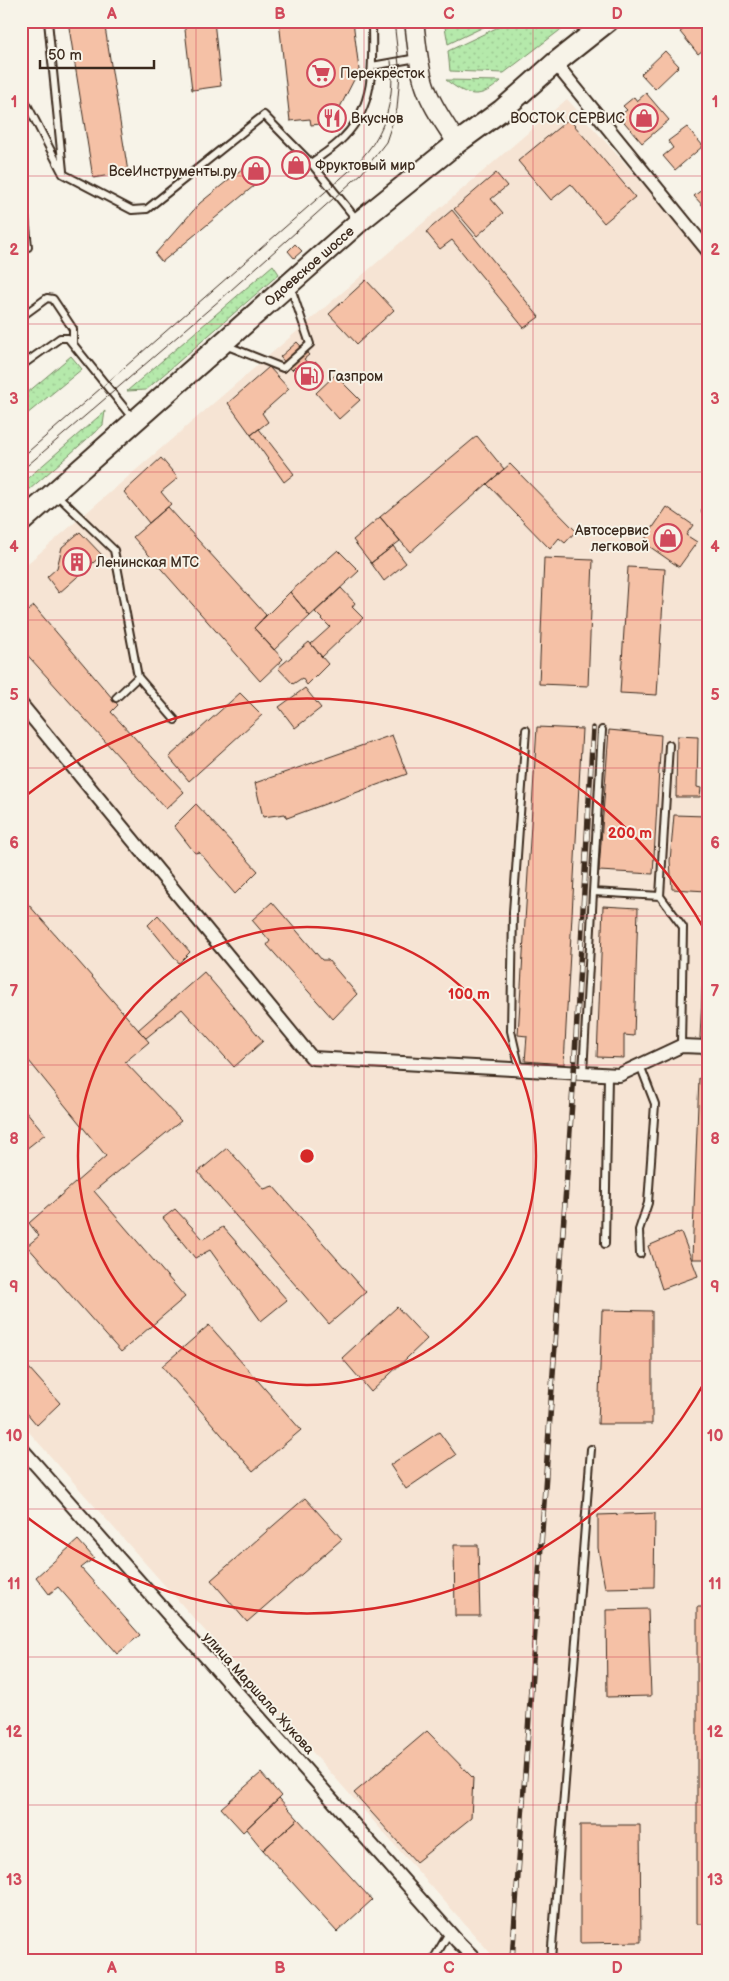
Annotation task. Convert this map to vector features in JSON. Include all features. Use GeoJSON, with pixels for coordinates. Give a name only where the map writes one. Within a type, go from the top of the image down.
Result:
{"type":"FeatureCollection","features":[{"type":"Feature","properties":{"kind":"main road","name":"Одоевское шоссе"},"geometry":{"type":"LineString","coordinates":[[21,522],[359,222],[457,143],[502,110],[555,63],[608,21]]}},
{"type":"Feature","properties":{"kind":"street"},"geometry":{"type":"LineString","coordinates":[[414,21],[418,57],[424,84],[434,105],[457,143]]}},
{"type":"Feature","properties":{"kind":"street"},"geometry":{"type":"LineString","coordinates":[[555,63],[708,251]]}},
{"type":"Feature","properties":{"kind":"street"},"geometry":{"type":"LineString","coordinates":[[21,704],[312,1058],[619,1075],[681,1046],[708,1047]]}},
{"type":"Feature","properties":{"kind":"street","name":"улица Маршала Жукова"},"geometry":{"type":"LineString","coordinates":[[21,1448],[474,1959]]}},
{"type":"Feature","properties":{"kind":"lane"},"geometry":{"type":"LineString","coordinates":[[48,21],[63,174]]}},
{"type":"Feature","properties":{"kind":"lane"},"geometry":{"type":"LineString","coordinates":[[311,164],[344,138],[358,120],[368,98],[372,66],[372,27]]}},
{"type":"Feature","properties":{"kind":"lane"},"geometry":{"type":"LineString","coordinates":[[372,66],[418,57]]}},
{"type":"Feature","properties":{"kind":"lane"},"geometry":{"type":"LineString","coordinates":[[21,93],[63,174],[132,210],[147,209],[264,115],[311,164],[359,222]]}},
{"type":"Feature","properties":{"kind":"lane"},"geometry":{"type":"LineString","coordinates":[[21,176],[28,247]]}},
{"type":"Feature","properties":{"kind":"lane"},"geometry":{"type":"LineString","coordinates":[[221,344],[283,368],[310,344],[289,283]]}},
{"type":"Feature","properties":{"kind":"lane"},"geometry":{"type":"LineString","coordinates":[[21,317],[48,298],[53,299],[73,329],[73,343]]}},
{"type":"Feature","properties":{"kind":"lane"},"geometry":{"type":"LineString","coordinates":[[21,366],[60,338],[68,338],[135,421]]}},
{"type":"Feature","properties":{"kind":"lane"},"geometry":{"type":"LineString","coordinates":[[54,493],[114,550],[138,677],[175,720]]}},
{"type":"Feature","properties":{"kind":"lane"},"geometry":{"type":"LineString","coordinates":[[116,698],[138,677]]}},
{"type":"Feature","properties":{"kind":"lane"},"geometry":{"type":"LineString","coordinates":[[520,1070],[511,1031],[511,1021],[513,912],[526,730]]}},
{"type":"Feature","properties":{"kind":"lane"},"geometry":{"type":"LineString","coordinates":[[583,1073],[602,730]]}},
{"type":"Feature","properties":{"kind":"lane"},"geometry":{"type":"LineString","coordinates":[[669,745],[660,896],[683,927],[681,1046]]}},
{"type":"Feature","properties":{"kind":"lane"},"geometry":{"type":"LineString","coordinates":[[593,892],[660,896]]}},
{"type":"Feature","properties":{"kind":"lane"},"geometry":{"type":"LineString","coordinates":[[640,1065],[655,1104],[648,1203],[639,1230],[640,1254]]}},
{"type":"Feature","properties":{"kind":"lane"},"geometry":{"type":"LineString","coordinates":[[605,1244],[608,1075]]}},
{"type":"Feature","properties":{"kind":"lane"},"geometry":{"type":"LineString","coordinates":[[551,1960],[591,1449]]}},
{"type":"Feature","properties":{"kind":"lane"},"geometry":{"type":"LineString","coordinates":[[433,1960],[450,1931]]}},
{"type":"Feature","properties":{"kind":"shaded area"},"geometry":{"type":"Polygon","coordinates":[[[567,99],[708,256],[708,1958],[493,1956],[21,1423],[21,569],[567,99]]]}},
{"type":"Feature","properties":{"kind":"green space"},"geometry":{"type":"Polygon","coordinates":[[[444,21],[496,21],[448,44],[444,21]]]}},
{"type":"Feature","properties":{"kind":"green space"},"geometry":{"type":"Polygon","coordinates":[[[511,21],[572,21],[504,73],[450,71],[448,51],[511,21]]]}},
{"type":"Feature","properties":{"kind":"green space"},"geometry":{"type":"Polygon","coordinates":[[[446,80],[501,81],[487,91],[474,94],[461,90],[446,80]]]}},
{"type":"Feature","properties":{"kind":"green space"},"geometry":{"type":"Polygon","coordinates":[[[273,265],[279,274],[146,390],[127,391],[273,265]]]}},
{"type":"Feature","properties":{"kind":"green space"},"geometry":{"type":"Polygon","coordinates":[[[71,356],[82,369],[21,419],[21,398],[71,356]]]}},
{"type":"Feature","properties":{"kind":"green space"},"geometry":{"type":"Polygon","coordinates":[[[105,411],[103,425],[21,497],[21,484],[105,411]]]}},
{"type":"Feature","properties":{"kind":"building"},"geometry":{"type":"Polygon","coordinates":[[[68,21],[104,21],[128,172],[93,178],[68,21]]]}},
{"type":"Feature","properties":{"kind":"building"},"geometry":{"type":"Polygon","coordinates":[[[184,21],[214,21],[221,86],[192,90],[184,21]]]}},
{"type":"Feature","properties":{"kind":"building","name":"Перекрёсток"},"geometry":{"type":"Polygon","coordinates":[[[279,21],[353,21],[359,70],[336,115],[329,116],[330,123],[311,125],[310,119],[290,121],[279,21]]]}},
{"type":"Feature","properties":{"kind":"building"},"geometry":{"type":"Polygon","coordinates":[[[695,21],[708,37],[708,46],[698,54],[680,32],[695,21]]]}},
{"type":"Feature","properties":{"kind":"building"},"geometry":{"type":"Polygon","coordinates":[[[665,51],[679,66],[655,89],[641,74],[665,51]]]}},
{"type":"Feature","properties":{"kind":"building","name":"ВОСТОК СЕРВИС"},"geometry":{"type":"Polygon","coordinates":[[[646,93],[669,120],[642,143],[619,116],[627,110],[623,106],[634,97],[637,101],[646,93]]]}},
{"type":"Feature","properties":{"kind":"building"},"geometry":{"type":"Polygon","coordinates":[[[569,119],[635,197],[604,223],[571,184],[551,200],[518,161],[569,119]]]}},
{"type":"Feature","properties":{"kind":"building"},"geometry":{"type":"Polygon","coordinates":[[[687,127],[703,146],[675,170],[663,156],[673,148],[668,141],[687,127]]]}},
{"type":"Feature","properties":{"kind":"building","name":"Фруктовый мир"},"geometry":{"type":"Polygon","coordinates":[[[293,157],[303,168],[298,173],[288,161],[293,157]]]}},
{"type":"Feature","properties":{"kind":"building"},"geometry":{"type":"Polygon","coordinates":[[[253,160],[266,176],[162,262],[155,254],[200,203],[253,160]]]}},
{"type":"Feature","properties":{"kind":"building"},"geometry":{"type":"Polygon","coordinates":[[[496,173],[507,186],[491,199],[503,213],[477,236],[454,209],[496,173]]]}},
{"type":"Feature","properties":{"kind":"building"},"geometry":{"type":"Polygon","coordinates":[[[708,185],[708,204],[704,207],[694,196],[708,185]]]}},
{"type":"Feature","properties":{"kind":"building"},"geometry":{"type":"Polygon","coordinates":[[[452,210],[539,317],[524,328],[452,240],[440,249],[426,232],[452,210]]]}},
{"type":"Feature","properties":{"kind":"building"},"geometry":{"type":"Polygon","coordinates":[[[295,244],[302,251],[294,258],[288,251],[295,244]]]}},
{"type":"Feature","properties":{"kind":"building"},"geometry":{"type":"Polygon","coordinates":[[[366,280],[394,310],[357,344],[329,314],[366,280]]]}},
{"type":"Feature","properties":{"kind":"building"},"geometry":{"type":"Polygon","coordinates":[[[297,342],[309,355],[304,359],[311,367],[302,375],[295,367],[292,370],[280,357],[297,342]]]}},
{"type":"Feature","properties":{"kind":"building"},"geometry":{"type":"Polygon","coordinates":[[[316,362],[323,370],[308,384],[301,376],[316,362]]]}},
{"type":"Feature","properties":{"kind":"building"},"geometry":{"type":"Polygon","coordinates":[[[269,367],[289,389],[262,413],[268,422],[251,435],[228,403],[269,367]]]}},
{"type":"Feature","properties":{"kind":"building"},"geometry":{"type":"Polygon","coordinates":[[[335,375],[360,400],[339,419],[316,393],[335,375]]]}},
{"type":"Feature","properties":{"kind":"building"},"geometry":{"type":"Polygon","coordinates":[[[259,429],[294,474],[284,482],[251,435],[259,429]]]}},
{"type":"Feature","properties":{"kind":"building"},"geometry":{"type":"Polygon","coordinates":[[[477,436],[504,469],[410,552],[380,517],[477,436]]]}},
{"type":"Feature","properties":{"kind":"building"},"geometry":{"type":"Polygon","coordinates":[[[161,458],[178,478],[161,492],[171,504],[149,523],[124,492],[161,458]]]}},
{"type":"Feature","properties":{"kind":"building"},"geometry":{"type":"Polygon","coordinates":[[[510,464],[576,531],[565,543],[559,538],[550,549],[487,484],[510,464]]]}},
{"type":"Feature","properties":{"kind":"building"},"geometry":{"type":"Polygon","coordinates":[[[708,505],[708,527],[701,510],[708,505]]]}},
{"type":"Feature","properties":{"kind":"building"},"geometry":{"type":"Polygon","coordinates":[[[168,507],[266,615],[254,628],[283,659],[260,681],[133,537],[168,507]]]}},
{"type":"Feature","properties":{"kind":"building","name":"Автосервис легковой"},"geometry":{"type":"Polygon","coordinates":[[[667,507],[693,525],[686,535],[697,542],[679,567],[643,542],[667,507]]]}},
{"type":"Feature","properties":{"kind":"building"},"geometry":{"type":"Polygon","coordinates":[[[380,517],[400,541],[371,563],[353,540],[380,517]]]}},
{"type":"Feature","properties":{"kind":"building","name":"Ленинская МТС"},"geometry":{"type":"Polygon","coordinates":[[[80,532],[102,555],[59,593],[47,577],[57,568],[62,547],[80,532]]]}},
{"type":"Feature","properties":{"kind":"building"},"geometry":{"type":"Polygon","coordinates":[[[393,546],[406,563],[384,581],[371,563],[393,546]]]}},
{"type":"Feature","properties":{"kind":"building"},"geometry":{"type":"Polygon","coordinates":[[[338,550],[359,571],[310,616],[290,592],[338,550]]]}},
{"type":"Feature","properties":{"kind":"building"},"geometry":{"type":"Polygon","coordinates":[[[544,558],[593,560],[588,686],[539,684],[544,558]]]}},
{"type":"Feature","properties":{"kind":"building"},"geometry":{"type":"Polygon","coordinates":[[[628,567],[665,569],[657,695],[620,693],[628,567]]]}},
{"type":"Feature","properties":{"kind":"building"},"geometry":{"type":"Polygon","coordinates":[[[341,588],[355,603],[352,607],[363,618],[322,657],[311,644],[330,627],[315,612],[341,588]]]}},
{"type":"Feature","properties":{"kind":"building"},"geometry":{"type":"Polygon","coordinates":[[[290,592],[310,616],[274,650],[254,628],[290,592]]]}},
{"type":"Feature","properties":{"kind":"building"},"geometry":{"type":"Polygon","coordinates":[[[34,606],[118,705],[111,712],[184,792],[166,809],[21,648],[21,608],[25,613],[34,606]]]}},
{"type":"Feature","properties":{"kind":"building"},"geometry":{"type":"Polygon","coordinates":[[[309,642],[328,664],[307,685],[302,678],[293,684],[278,668],[309,642]]]}},
{"type":"Feature","properties":{"kind":"building"},"geometry":{"type":"Polygon","coordinates":[[[305,688],[321,708],[295,728],[279,707],[305,688]]]}},
{"type":"Feature","properties":{"kind":"building"},"geometry":{"type":"Polygon","coordinates":[[[240,693],[262,715],[189,781],[169,757],[240,693]]]}},
{"type":"Feature","properties":{"kind":"building"},"geometry":{"type":"Polygon","coordinates":[[[537,727],[582,729],[564,1064],[525,1061],[527,1036],[518,1035],[537,727]]]}},
{"type":"Feature","properties":{"kind":"building"},"geometry":{"type":"Polygon","coordinates":[[[609,730],[661,735],[653,874],[599,871],[609,730]]]}},
{"type":"Feature","properties":{"kind":"building"},"geometry":{"type":"Polygon","coordinates":[[[392,735],[407,774],[287,818],[285,814],[263,817],[255,783],[392,735]]]}},
{"type":"Feature","properties":{"kind":"building"},"geometry":{"type":"Polygon","coordinates":[[[677,736],[698,737],[697,787],[701,788],[700,797],[676,797],[677,736]]]}},
{"type":"Feature","properties":{"kind":"building"},"geometry":{"type":"Polygon","coordinates":[[[196,804],[258,871],[235,894],[199,852],[195,853],[174,826],[196,804]]]}},
{"type":"Feature","properties":{"kind":"building"},"geometry":{"type":"Polygon","coordinates":[[[674,815],[706,816],[706,829],[708,829],[708,1039],[700,1038],[707,891],[672,889],[670,861],[674,815]]]}},
{"type":"Feature","properties":{"kind":"building"},"geometry":{"type":"Polygon","coordinates":[[[21,896],[149,1042],[125,1062],[181,1121],[94,1191],[185,1297],[121,1352],[27,1246],[39,1236],[29,1223],[106,1156],[21,1051],[21,896]]]}},
{"type":"Feature","properties":{"kind":"building"},"geometry":{"type":"Polygon","coordinates":[[[272,902],[322,960],[328,960],[357,994],[333,1019],[267,945],[270,941],[252,920],[272,902]]]}},
{"type":"Feature","properties":{"kind":"building"},"geometry":{"type":"Polygon","coordinates":[[[603,906],[638,908],[634,1036],[624,1035],[624,1058],[597,1057],[603,906]]]}},
{"type":"Feature","properties":{"kind":"building"},"geometry":{"type":"Polygon","coordinates":[[[158,915],[190,952],[179,963],[148,925],[158,915]]]}},
{"type":"Feature","properties":{"kind":"building"},"geometry":{"type":"Polygon","coordinates":[[[204,972],[263,1041],[234,1067],[182,1009],[146,1038],[138,1030],[204,972]]]}},
{"type":"Feature","properties":{"kind":"building"},"geometry":{"type":"Polygon","coordinates":[[[699,1078],[708,1078],[708,1259],[692,1259],[699,1078]]]}},
{"type":"Feature","properties":{"kind":"building"},"geometry":{"type":"Polygon","coordinates":[[[21,1105],[45,1134],[21,1153],[21,1105]]]}},
{"type":"Feature","properties":{"kind":"building"},"geometry":{"type":"Polygon","coordinates":[[[227,1148],[264,1189],[273,1186],[366,1292],[329,1324],[198,1172],[227,1148]]]}},
{"type":"Feature","properties":{"kind":"building"},"geometry":{"type":"Polygon","coordinates":[[[175,1209],[203,1239],[223,1227],[287,1300],[261,1321],[210,1250],[195,1258],[163,1218],[175,1209]]]}},
{"type":"Feature","properties":{"kind":"building"},"geometry":{"type":"Polygon","coordinates":[[[681,1232],[698,1276],[662,1289],[648,1246],[681,1232]]]}},
{"type":"Feature","properties":{"kind":"building"},"geometry":{"type":"Polygon","coordinates":[[[397,1307],[427,1339],[371,1392],[342,1358],[397,1307]]]}},
{"type":"Feature","properties":{"kind":"building"},"geometry":{"type":"Polygon","coordinates":[[[602,1310],[652,1311],[652,1424],[598,1424],[602,1310]]]}},
{"type":"Feature","properties":{"kind":"building"},"geometry":{"type":"Polygon","coordinates":[[[209,1325],[301,1430],[253,1471],[162,1366],[209,1325]]]}},
{"type":"Feature","properties":{"kind":"building"},"geometry":{"type":"Polygon","coordinates":[[[21,1359],[60,1403],[37,1425],[21,1406],[21,1359]]]}},
{"type":"Feature","properties":{"kind":"building"},"geometry":{"type":"Polygon","coordinates":[[[439,1432],[456,1455],[406,1489],[390,1465],[439,1432]]]}},
{"type":"Feature","properties":{"kind":"building"},"geometry":{"type":"Polygon","coordinates":[[[305,1498],[342,1539],[247,1622],[211,1580],[305,1498]]]}},
{"type":"Feature","properties":{"kind":"building"},"geometry":{"type":"Polygon","coordinates":[[[655,1513],[654,1587],[605,1588],[598,1548],[598,1515],[655,1513]]]}},
{"type":"Feature","properties":{"kind":"building"},"geometry":{"type":"Polygon","coordinates":[[[78,1540],[94,1558],[81,1568],[140,1635],[117,1654],[58,1587],[49,1594],[36,1577],[78,1540]]]}},
{"type":"Feature","properties":{"kind":"building"},"geometry":{"type":"Polygon","coordinates":[[[454,1545],[478,1545],[480,1616],[455,1616],[454,1545]]]}},
{"type":"Feature","properties":{"kind":"building"},"geometry":{"type":"Polygon","coordinates":[[[697,1607],[708,1607],[708,1924],[697,1924],[697,1607]]]}},
{"type":"Feature","properties":{"kind":"building"},"geometry":{"type":"Polygon","coordinates":[[[648,1609],[651,1696],[607,1697],[606,1610],[648,1609]]]}},
{"type":"Feature","properties":{"kind":"building"},"geometry":{"type":"Polygon","coordinates":[[[427,1731],[473,1778],[471,1818],[416,1862],[354,1793],[427,1731]]]}},
{"type":"Feature","properties":{"kind":"building"},"geometry":{"type":"Polygon","coordinates":[[[261,1773],[281,1796],[243,1832],[221,1808],[261,1773]]]}},
{"type":"Feature","properties":{"kind":"building"},"geometry":{"type":"Polygon","coordinates":[[[279,1798],[298,1819],[263,1850],[246,1829],[279,1798]]]}},
{"type":"Feature","properties":{"kind":"building"},"geometry":{"type":"Polygon","coordinates":[[[298,1819],[372,1900],[337,1932],[263,1850],[298,1819]]]}},
{"type":"Feature","properties":{"kind":"building"},"geometry":{"type":"Polygon","coordinates":[[[580,1825],[640,1825],[641,1942],[580,1943],[580,1825]]]}},
{"type":"Feature","properties":{"kind":"tram line"},"geometry":{"type":"LineString","coordinates":[[21,471],[221,299],[362,173],[386,142],[397,109],[400,74],[394,21]]}},
{"type":"Feature","properties":{"kind":"tram line"},"geometry":{"type":"LineString","coordinates":[[21,458],[356,165],[375,141],[385,119],[390,100],[391,61]]}},
{"type":"Feature","properties":{"kind":"railway"},"geometry":{"type":"LineString","coordinates":[[512,1960],[574,1073],[593,728]]}},
{"type":"Feature","properties":{"kind":"place","name":"Перекрёсток"},"geometry":{"type":"Point","coordinates":[321,73]}},
{"type":"Feature","properties":{"kind":"place","name":"Вкуснов"},"geometry":{"type":"Point","coordinates":[332,118]}},
{"type":"Feature","properties":{"kind":"place","name":"ВОСТОК СЕРВИС"},"geometry":{"type":"Point","coordinates":[644,118]}},
{"type":"Feature","properties":{"kind":"place","name":"Фруктовый мир"},"geometry":{"type":"Point","coordinates":[296,165]}},
{"type":"Feature","properties":{"kind":"place","name":"ВсеИнструменты.ру"},"geometry":{"type":"Point","coordinates":[256,171]}},
{"type":"Feature","properties":{"kind":"place","name":"Газпром"},"geometry":{"type":"Point","coordinates":[309,376]}},
{"type":"Feature","properties":{"kind":"place","name":"Автосервис легковой"},"geometry":{"type":"Point","coordinates":[668,538]}},
{"type":"Feature","properties":{"kind":"place","name":"Ленинская МТС"},"geometry":{"type":"Point","coordinates":[77,562]}}]}
